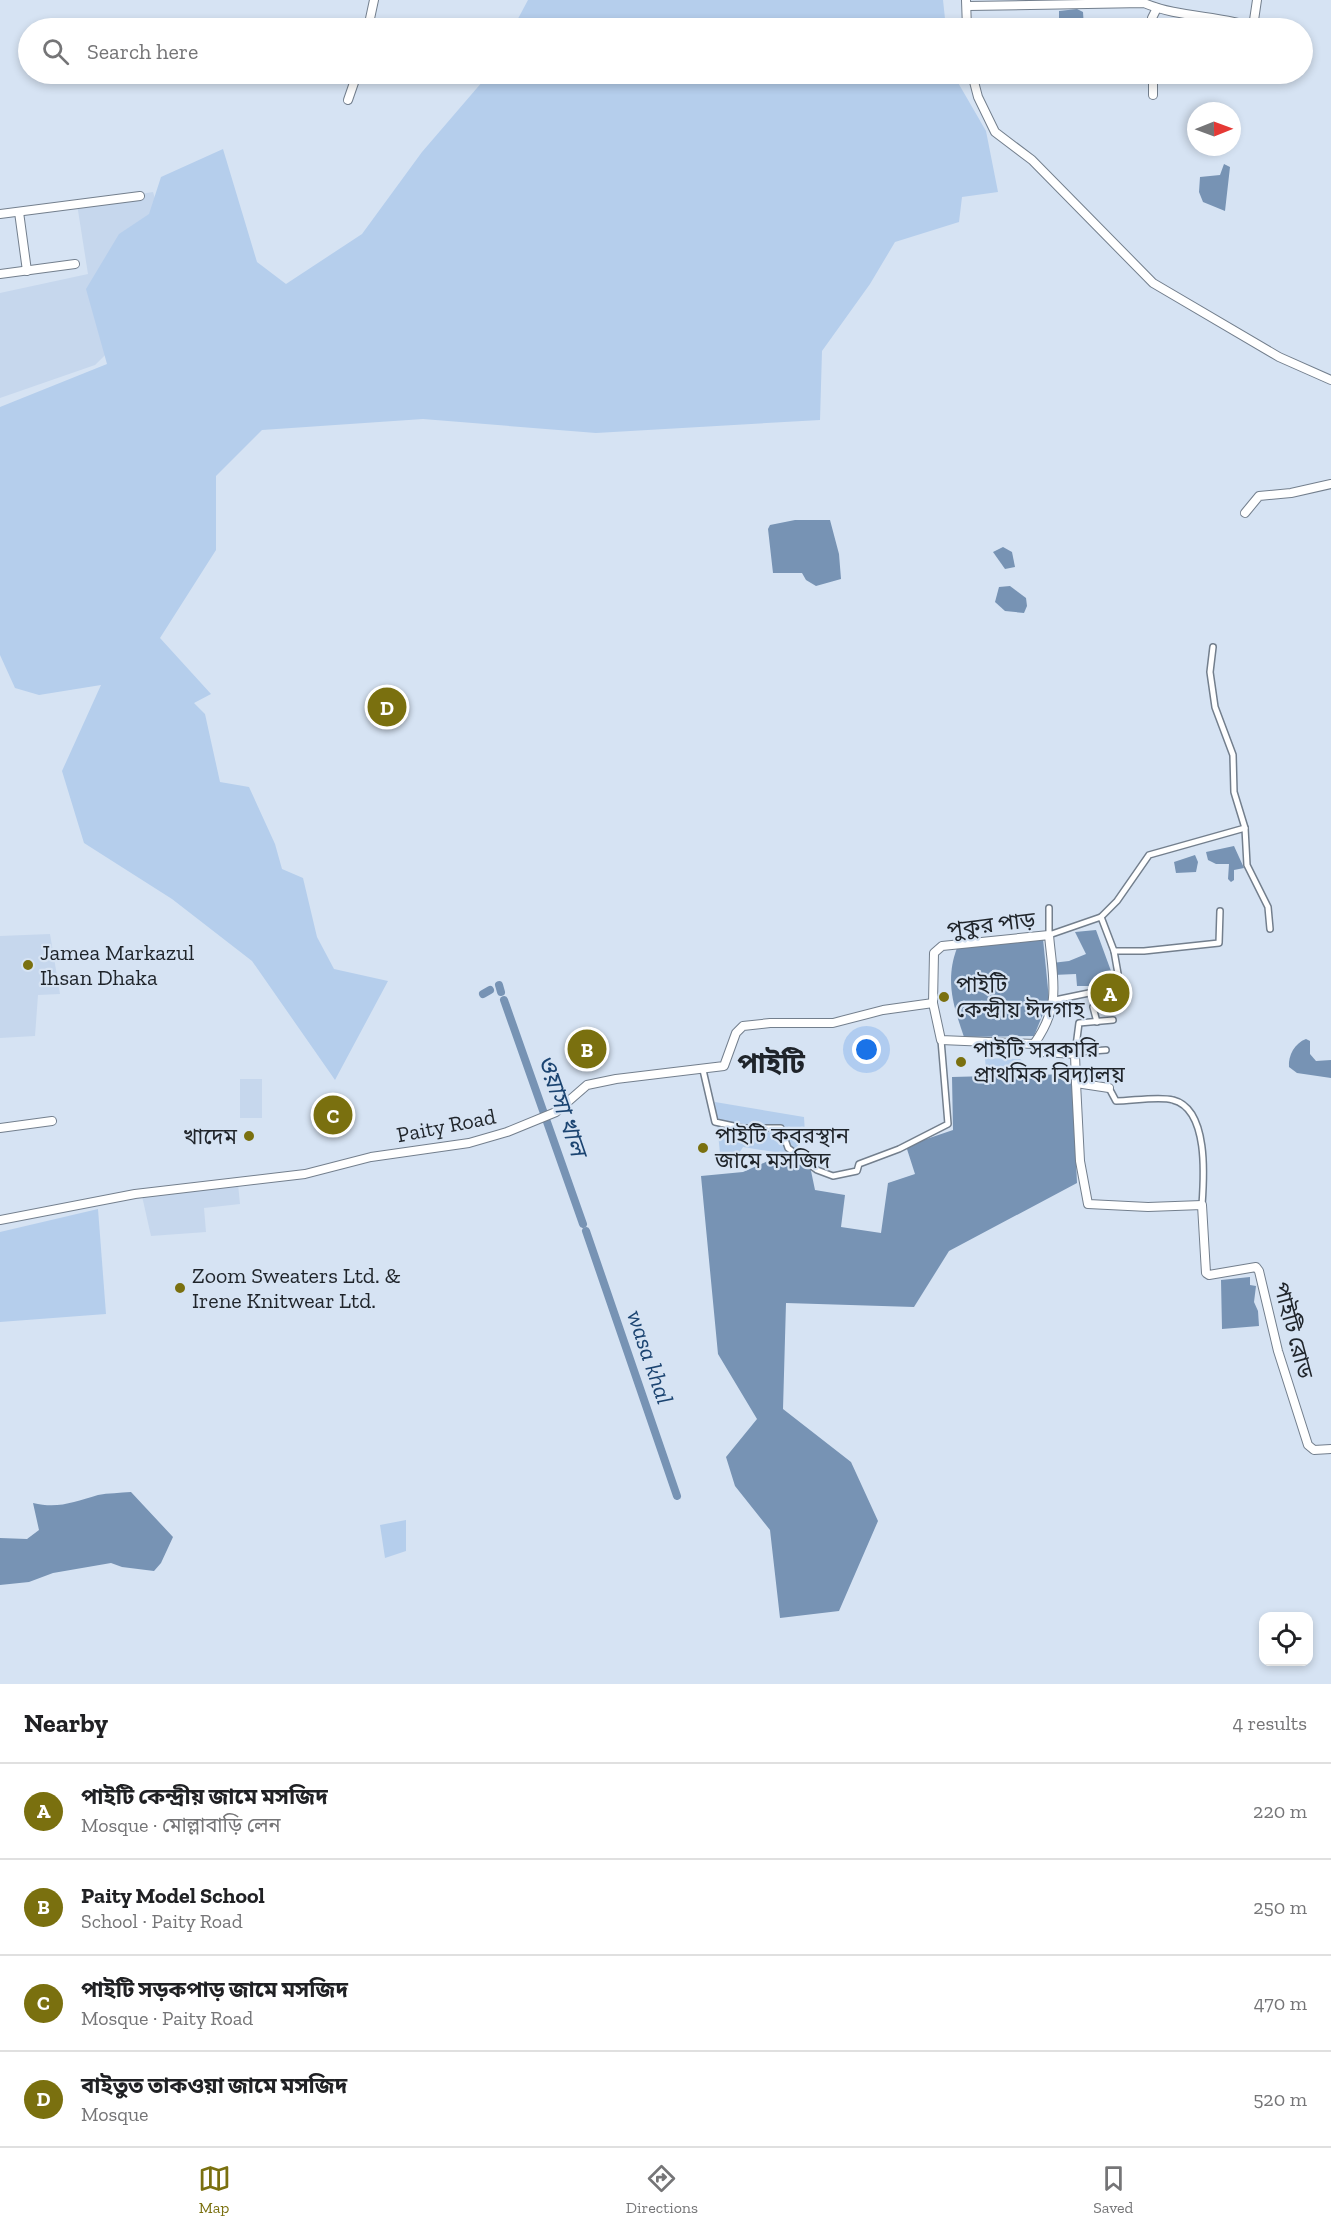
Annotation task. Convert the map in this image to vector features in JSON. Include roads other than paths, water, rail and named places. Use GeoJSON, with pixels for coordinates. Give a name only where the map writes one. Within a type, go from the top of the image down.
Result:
{"type":"FeatureCollection","features":[{"type":"Feature","properties":{"kind":"street"},"geometry":{"type":"LineString","coordinates":[[370,18],[374,0]]}},
{"type":"Feature","properties":{"kind":"street"},"geometry":{"type":"LineString","coordinates":[[1256,18],[1257,0]]}},
{"type":"Feature","properties":{"kind":"street"},"geometry":{"type":"LineString","coordinates":[[967,3],[1144,3],[1157,8],[1206,18]]}},
{"type":"Feature","properties":{"kind":"street"},"geometry":{"type":"LineString","coordinates":[[1152,18],[1157,8]]}},
{"type":"Feature","properties":{"kind":"street"},"geometry":{"type":"LineString","coordinates":[[348,100],[354,84]]}},
{"type":"Feature","properties":{"kind":"street"},"geometry":{"type":"LineString","coordinates":[[975,84],[978,97],[995,132],[1032,160],[1153,283],[1279,357],[1331,380]]}},
{"type":"Feature","properties":{"kind":"street"},"geometry":{"type":"LineString","coordinates":[[1154,84],[1154,94]]}},
{"type":"Feature","properties":{"kind":"street"},"geometry":{"type":"LineString","coordinates":[[0,214],[140,196]]}},
{"type":"Feature","properties":{"kind":"street"},"geometry":{"type":"LineString","coordinates":[[19,212],[27,271]]}},
{"type":"Feature","properties":{"kind":"street"},"geometry":{"type":"LineString","coordinates":[[0,274],[75,264]]}},
{"type":"Feature","properties":{"kind":"street"},"geometry":{"type":"LineString","coordinates":[[1245,513],[1259,496],[1291,493],[1331,484]]}},
{"type":"Feature","properties":{"kind":"street"},"geometry":{"type":"LineString","coordinates":[[1213,647],[1210,672],[1215,707],[1233,755],[1234,792],[1245,828],[1248,865],[1268,907],[1270,929]]}},
{"type":"Feature","properties":{"kind":"street"},"geometry":{"type":"LineString","coordinates":[[1049,908],[1049,935],[1101,917],[1117,901],[1149,855],[1245,828]]}},
{"type":"Feature","properties":{"kind":"street"},"geometry":{"type":"LineString","coordinates":[[1114,951],[1144,951],[1219,943],[1220,910]]}},
{"type":"Feature","properties":{"kind":"street"},"geometry":{"type":"LineString","coordinates":[[1097,1022],[1094,1007],[1123,1002],[1118,987],[1114,951],[1101,917]]}},
{"type":"Feature","properties":{"kind":"street","name":"পুকুর পাড়"},"geometry":{"type":"LineString","coordinates":[[941,1040],[933,1003],[934,953],[942,946],[1049,935],[1055,1000],[1045,1029],[1034,1044]]}},
{"type":"Feature","properties":{"kind":"street"},"geometry":{"type":"LineString","coordinates":[[1055,1000],[1118,987]]}},
{"type":"Feature","properties":{"kind":"street","name":"Paity Road"},"geometry":{"type":"LineString","coordinates":[[0,1220],[135,1194],[305,1174],[371,1157],[469,1143],[507,1132],[556,1112],[587,1085],[616,1079],[703,1070],[726,1064],[736,1033],[743,1026],[770,1023],[833,1023],[883,1010],[933,1003]]}},
{"type":"Feature","properties":{"kind":"street"},"geometry":{"type":"LineString","coordinates":[[1076,1083],[1109,1088],[1116,1101],[1173,1100],[1188,1110],[1198,1130],[1205,1162],[1202,1205],[1148,1207],[1089,1204],[1080,1161],[1076,1083],[1079,1023],[1113,1020]]}},
{"type":"Feature","properties":{"kind":"street"},"geometry":{"type":"LineString","coordinates":[[703,1070],[715,1122],[743,1128],[781,1128],[788,1148],[817,1170],[833,1176],[856,1171],[859,1164],[899,1149],[948,1124],[941,1040],[1034,1044],[1043,1052],[1076,1053],[1106,1050]]}},
{"type":"Feature","properties":{"kind":"street"},"geometry":{"type":"LineString","coordinates":[[0,1128],[52,1122]]}},
{"type":"Feature","properties":{"kind":"street","name":"পাইটি রোড"},"geometry":{"type":"LineString","coordinates":[[1202,1205],[1206,1273],[1209,1275],[1256,1267],[1259,1270],[1278,1351],[1308,1445],[1314,1450],[1331,1449]]}},
{"type":"Feature","properties":{"kind":"waterway","name":"wasa khal"},"geometry":{"type":"LineString","coordinates":[[499,985],[501,992]]}},
{"type":"Feature","properties":{"kind":"waterway","name":"wasa khal"},"geometry":{"type":"LineString","coordinates":[[483,994],[490,990]]}},
{"type":"Feature","properties":{"kind":"waterway","name":"ওয়াসা খাল"},"geometry":{"type":"LineString","coordinates":[[504,1000],[583,1224]]}},
{"type":"Feature","properties":{"kind":"waterway","name":"wasa khal"},"geometry":{"type":"LineString","coordinates":[[586,1231],[677,1496]]}},
{"type":"Feature","properties":{"kind":"place","name":"বাইতুত তাকওয়া জামে মসজিদ"},"geometry":{"type":"Point","coordinates":[387,707]}},
{"type":"Feature","properties":{"kind":"place","name":"Jamea Markazul Ihsan Dhaka"},"geometry":{"type":"Point","coordinates":[28,965]}},
{"type":"Feature","properties":{"kind":"place","name":"পাইটি কেন্দ্রীয় জামে মসজিদ"},"geometry":{"type":"Point","coordinates":[1110,993]}},
{"type":"Feature","properties":{"kind":"place","name":"পাইটি কেন্দ্রীয় ঈদগাহ"},"geometry":{"type":"Point","coordinates":[944,997]}},
{"type":"Feature","properties":{"kind":"place","name":"Paity Model School"},"geometry":{"type":"Point","coordinates":[587,1049]}},
{"type":"Feature","properties":{"kind":"place","name":"পাইটি সরকারি প্রাথমিক বিদ্যালয়"},"geometry":{"type":"Point","coordinates":[961,1062]}},
{"type":"Feature","properties":{"kind":"place","name":"পাইটি সড়কপাড় জামে মসজিদ"},"geometry":{"type":"Point","coordinates":[333,1115]}},
{"type":"Feature","properties":{"kind":"place","name":"খাদেম"},"geometry":{"type":"Point","coordinates":[249,1136]}},
{"type":"Feature","properties":{"kind":"place","name":"পাইটি কবরস্থান জামে মসজিদ"},"geometry":{"type":"Point","coordinates":[703,1148]}},
{"type":"Feature","properties":{"kind":"place","name":"Zoom Sweaters Ltd. & Irene Knitwear Ltd."},"geometry":{"type":"Point","coordinates":[180,1288]}},
{"type":"Feature","properties":{"kind":"district","name":"পাইটি"},"geometry":{"type":"Point","coordinates":[771,1063]}}]}
